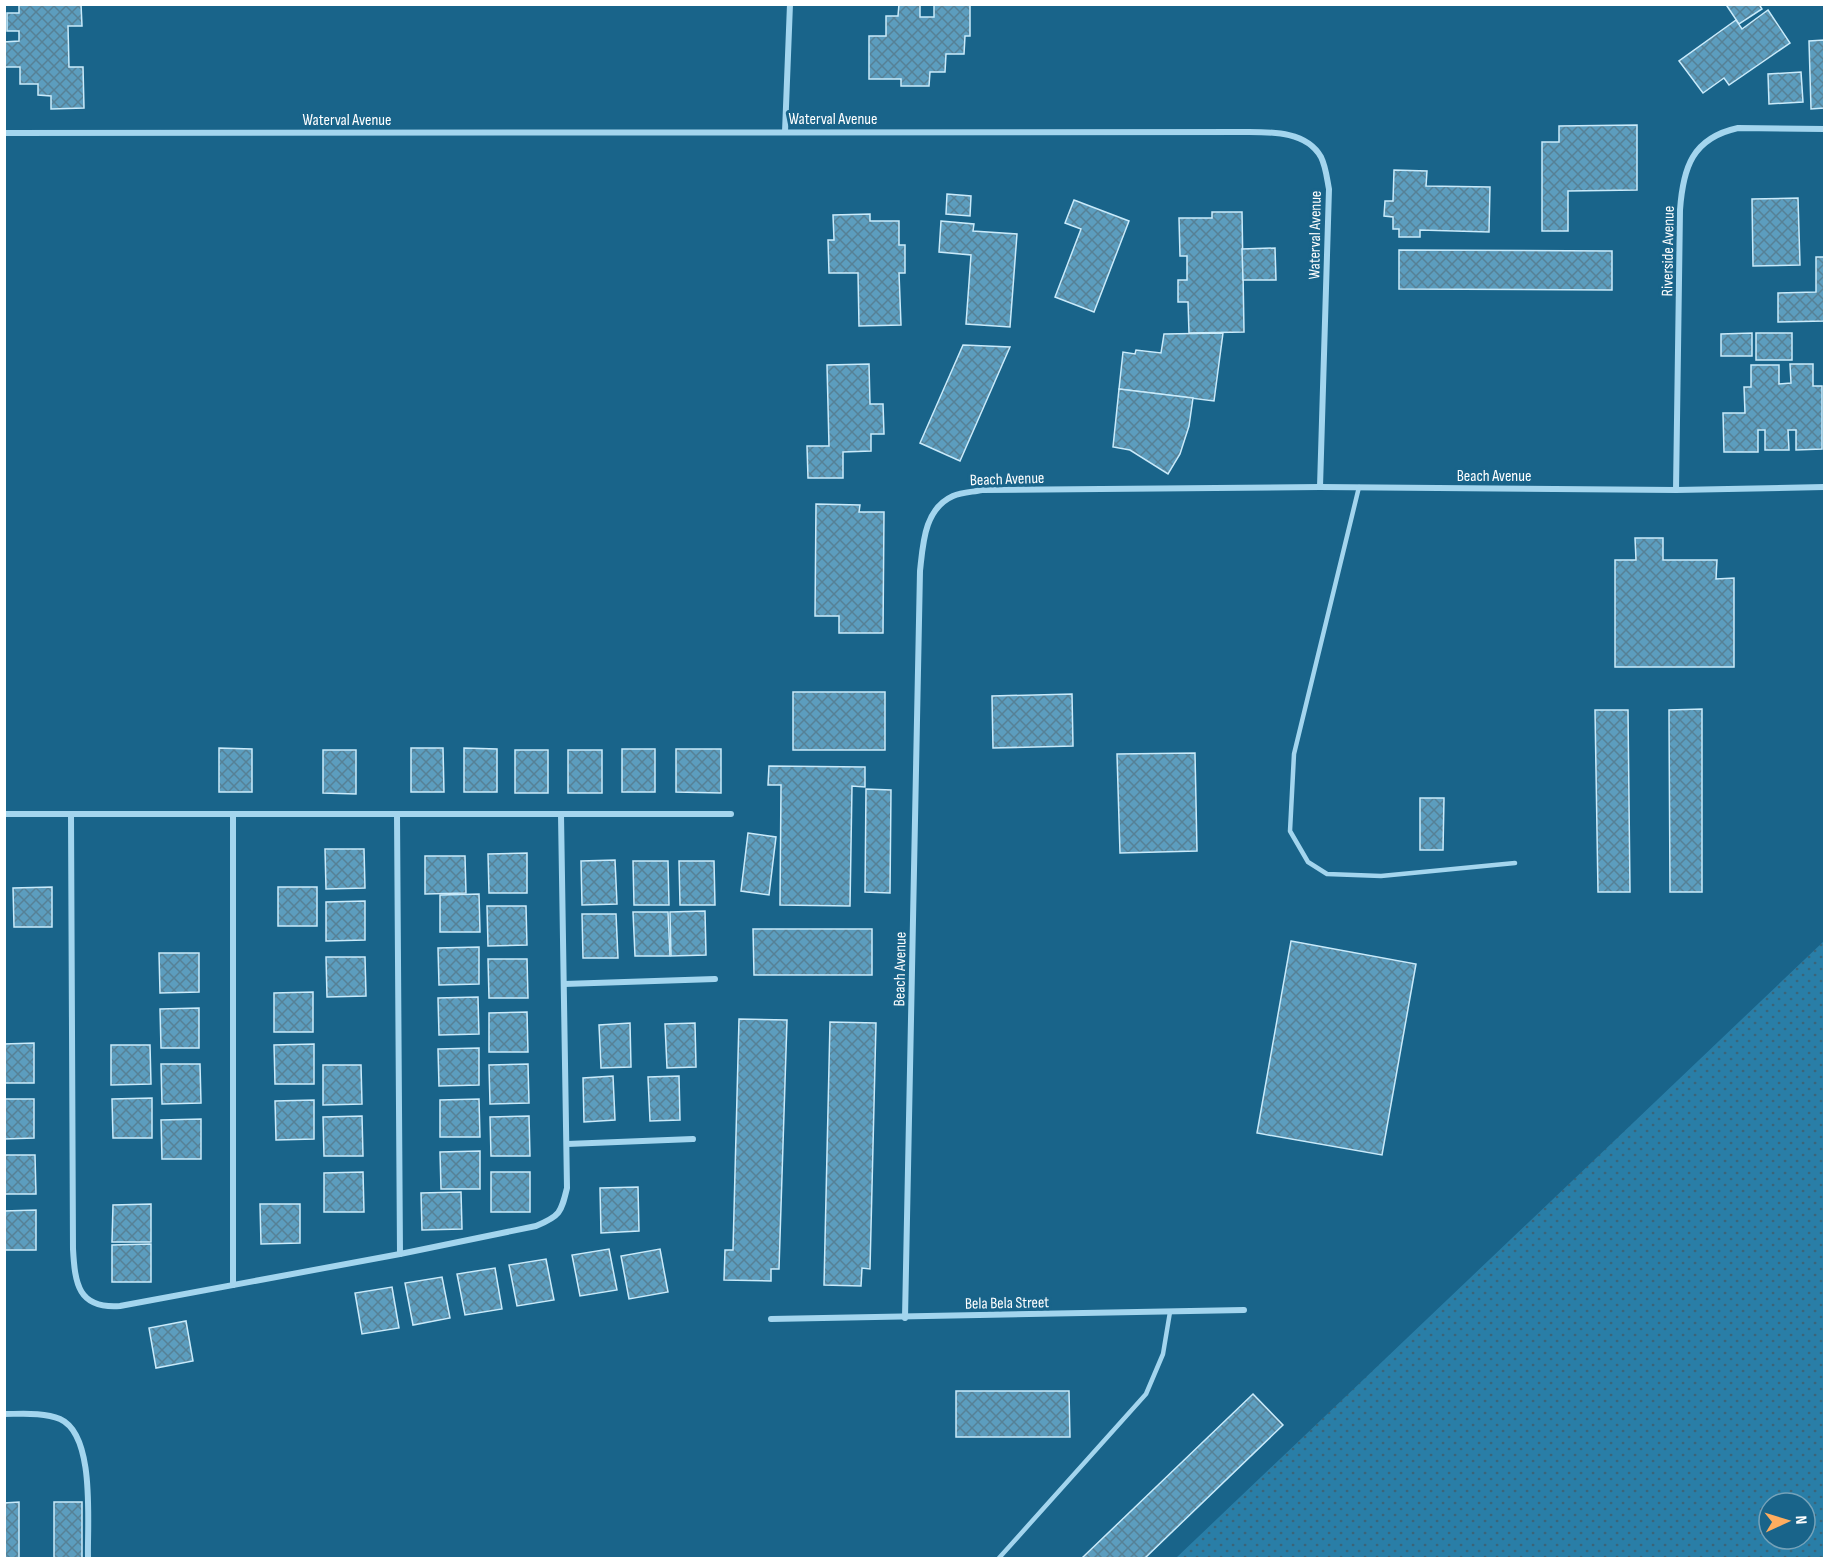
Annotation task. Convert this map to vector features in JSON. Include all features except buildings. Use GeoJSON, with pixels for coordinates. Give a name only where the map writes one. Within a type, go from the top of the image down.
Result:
{"type":"FeatureCollection","features":[{"type":"Feature","properties":{"kind":"street"},"geometry":{"type":"LineString","coordinates":[[785,132],[790,4]]}},
{"type":"Feature","properties":{"kind":"street","name":"Riverside Avenue"},"geometry":{"type":"LineString","coordinates":[[1676,490],[1680,210],[1685,172],[1690,160],[1702,146],[1728,130],[1738,128],[1824,129]]}},
{"type":"Feature","properties":{"kind":"street","name":"Waterval Avenue"},"geometry":{"type":"LineString","coordinates":[[4,133],[1276,132],[1292,136],[1314,148],[1324,166],[1329,189],[1320,487]]}},
{"type":"Feature","properties":{"kind":"street","name":"Beach Avenue"},"geometry":{"type":"LineString","coordinates":[[905,1318],[920,571],[924,534],[930,518],[947,499],[982,490],[1320,487],[1676,490],[1824,488]]}},
{"type":"Feature","properties":{"kind":"street"},"geometry":{"type":"LineString","coordinates":[[4,814],[731,814]]}},
{"type":"Feature","properties":{"kind":"street"},"geometry":{"type":"LineString","coordinates":[[233,814],[233,1285]]}},
{"type":"Feature","properties":{"kind":"street"},"geometry":{"type":"LineString","coordinates":[[397,814],[400,1254]]}},
{"type":"Feature","properties":{"kind":"street"},"geometry":{"type":"LineString","coordinates":[[71,815],[74,1272],[89,1302],[103,1308],[400,1254],[536,1226],[555,1218],[563,1206],[567,1188],[561,815]]}},
{"type":"Feature","properties":{"kind":"street"},"geometry":{"type":"LineString","coordinates":[[564,984],[715,979]]}},
{"type":"Feature","properties":{"kind":"street"},"geometry":{"type":"LineString","coordinates":[[567,1144],[693,1139]]}},
{"type":"Feature","properties":{"kind":"street","name":"Bela Bela Street"},"geometry":{"type":"LineString","coordinates":[[771,1319],[1244,1310]]}},
{"type":"Feature","properties":{"kind":"street"},"geometry":{"type":"LineString","coordinates":[[4,1414],[48,1416],[62,1420],[72,1430],[81,1446],[87,1470],[88,1558]]}},
{"type":"Feature","properties":{"kind":"lane"},"geometry":{"type":"LineString","coordinates":[[1359,488],[1294,754],[1290,831],[1308,862],[1327,874],[1381,876],[1515,862]]}},
{"type":"Feature","properties":{"kind":"lane"},"geometry":{"type":"LineString","coordinates":[[999,1558],[1146,1394],[1163,1354],[1170,1312]]}},
{"type":"Feature","properties":{"kind":"shaded area"},"geometry":{"type":"Polygon","coordinates":[[[1824,941],[1824,1558],[1176,1558],[1824,941]]]}}]}
